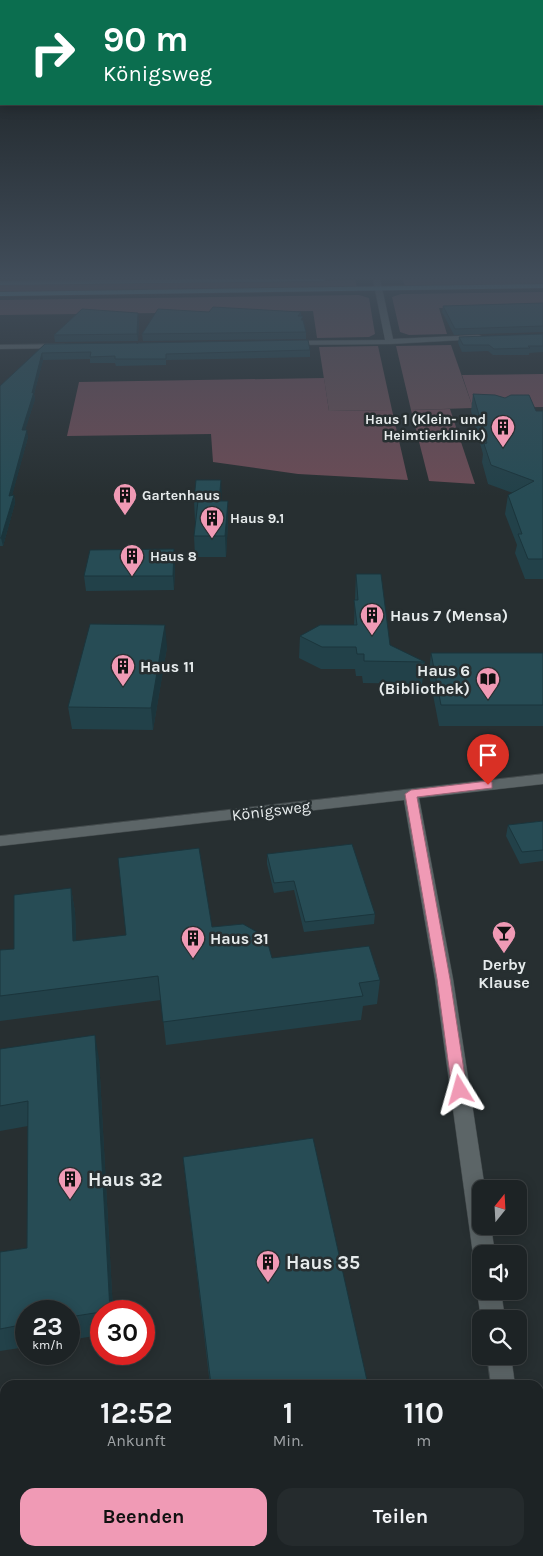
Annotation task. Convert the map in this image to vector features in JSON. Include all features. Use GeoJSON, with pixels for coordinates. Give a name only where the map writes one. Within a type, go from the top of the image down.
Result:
{"type":"FeatureCollection","features":[{"type":"Feature","properties":{"kind":"street","name":"Königsweg"},"geometry":{"type":"LineString","coordinates":[[0,841],[543,779]]}},
{"type":"Feature","properties":{"kind":"street"},"geometry":{"type":"LineString","coordinates":[[411,794],[444,979],[483,1245]]}},
{"type":"Feature","properties":{"kind":"street"},"geometry":{"type":"LineString","coordinates":[[500,1365],[502,1380]]}},
{"type":"Feature","properties":{"kind":"shaded area"},"geometry":{"type":"Polygon","coordinates":[[[320,352],[379,352],[392,410],[329,411],[320,352]]]}},
{"type":"Feature","properties":{"kind":"shaded area"},"geometry":{"type":"Polygon","coordinates":[[[397,352],[453,352],[473,408],[411,410],[397,352]]]}},
{"type":"Feature","properties":{"kind":"shaded area"},"geometry":{"type":"Polygon","coordinates":[[[543,374],[543,407],[473,408],[462,375],[543,374]]]}},
{"type":"Feature","properties":{"kind":"shaded area"},"geometry":{"type":"Polygon","coordinates":[[[324,378],[329,411],[392,410],[408,480],[298,474],[213,462],[211,434],[67,436],[79,382],[324,378]]]}},
{"type":"Feature","properties":{"kind":"shaded area"},"geometry":{"type":"Polygon","coordinates":[[[450,409],[475,484],[429,481],[411,410],[450,409]]]}},
{"type":"Feature","properties":{"kind":"building"},"geometry":{"type":"Polygon","coordinates":[[[37,352],[252,352],[166,354],[166,359],[115,359],[115,356],[90,357],[91,352],[42,353],[32,393],[34,392],[22,430],[27,430],[9,496],[14,495],[1,538],[0,386],[37,352]]]}},
{"type":"Feature","properties":{"kind":"building"},"geometry":{"type":"Polygon","coordinates":[[[473,394],[495,395],[505,398],[511,395],[529,395],[536,411],[543,411],[543,559],[528,559],[518,534],[522,534],[508,495],[534,481],[491,465],[484,444],[487,443],[473,394]]]}},
{"type":"Feature","properties":{"kind":"building"},"geometry":{"type":"Polygon","coordinates":[[[196,480],[221,480],[219,501],[228,501],[225,536],[194,536],[198,501],[194,500],[196,480]]]}},
{"type":"Feature","properties":{"kind":"building"},"geometry":{"type":"Polygon","coordinates":[[[174,549],[173,576],[84,576],[90,550],[174,549]]]}},
{"type":"Feature","properties":{"kind":"building"},"geometry":{"type":"Polygon","coordinates":[[[356,574],[381,574],[390,645],[425,662],[364,661],[364,654],[357,654],[356,647],[322,647],[300,636],[320,625],[357,625],[354,600],[358,600],[356,574]]]}},
{"type":"Feature","properties":{"kind":"building"},"geometry":{"type":"Polygon","coordinates":[[[90,624],[165,625],[151,708],[68,707],[90,624]]]}},
{"type":"Feature","properties":{"kind":"building"},"geometry":{"type":"Polygon","coordinates":[[[431,653],[543,653],[543,705],[441,705],[431,653]]]}},
{"type":"Feature","properties":{"kind":"building"},"geometry":{"type":"Polygon","coordinates":[[[543,821],[543,850],[522,852],[508,825],[543,821]]]}},
{"type":"Feature","properties":{"kind":"building"},"geometry":{"type":"Polygon","coordinates":[[[352,844],[375,914],[305,922],[294,881],[274,883],[267,854],[352,844]]]}},
{"type":"Feature","properties":{"kind":"building","name":"Haus 31"},"geometry":{"type":"Polygon","coordinates":[[[199,848],[212,927],[243,924],[266,937],[272,958],[369,946],[380,980],[359,983],[363,996],[163,1022],[158,976],[0,996],[0,950],[14,949],[14,895],[71,888],[73,941],[126,935],[118,858],[199,848]]]}},
{"type":"Feature","properties":{"kind":"building","name":"Haus 32"},"geometry":{"type":"Polygon","coordinates":[[[95,1035],[109,1300],[90,1300],[90,1314],[80,1315],[80,1300],[15,1300],[15,1326],[0,1329],[0,1252],[27,1248],[28,1101],[0,1106],[0,1049],[95,1035]]]}},
{"type":"Feature","properties":{"kind":"building","name":"Haus 35"},"geometry":{"type":"Polygon","coordinates":[[[313,1138],[367,1380],[210,1380],[183,1157],[313,1138]]]}},
{"type":"Feature","properties":{"kind":"place","name":"Haus 1 (Klein- und Heimtierklinik)"},"geometry":{"type":"Point","coordinates":[503,448]}},
{"type":"Feature","properties":{"kind":"place","name":"Gartenhaus"},"geometry":{"type":"Point","coordinates":[125,516]}},
{"type":"Feature","properties":{"kind":"place","name":"Haus 9.1"},"geometry":{"type":"Point","coordinates":[212,539]}},
{"type":"Feature","properties":{"kind":"place","name":"Haus 8"},"geometry":{"type":"Point","coordinates":[132,577]}},
{"type":"Feature","properties":{"kind":"place","name":"Haus 7 (Mensa)"},"geometry":{"type":"Point","coordinates":[372,636]}},
{"type":"Feature","properties":{"kind":"place","name":"Haus 11"},"geometry":{"type":"Point","coordinates":[123,687]}},
{"type":"Feature","properties":{"kind":"place","name":"Haus 6 (Bibliothek)"},"geometry":{"type":"Point","coordinates":[488,700]}},
{"type":"Feature","properties":{"kind":"place","name":"Derby Klause"},"geometry":{"type":"Point","coordinates":[504,954]}},
{"type":"Feature","properties":{"kind":"place","name":"Haus 31"},"geometry":{"type":"Point","coordinates":[193,959]}},
{"type":"Feature","properties":{"kind":"place","name":"Haus 32"},"geometry":{"type":"Point","coordinates":[70,1200]}},
{"type":"Feature","properties":{"kind":"place","name":"Haus 35"},"geometry":{"type":"Point","coordinates":[268,1283]}},
{"type":"Feature","properties":{"kind":"route"},"geometry":{"type":"LineString","coordinates":[[460,1090],[444,979],[411,794],[488,785]]}}]}
